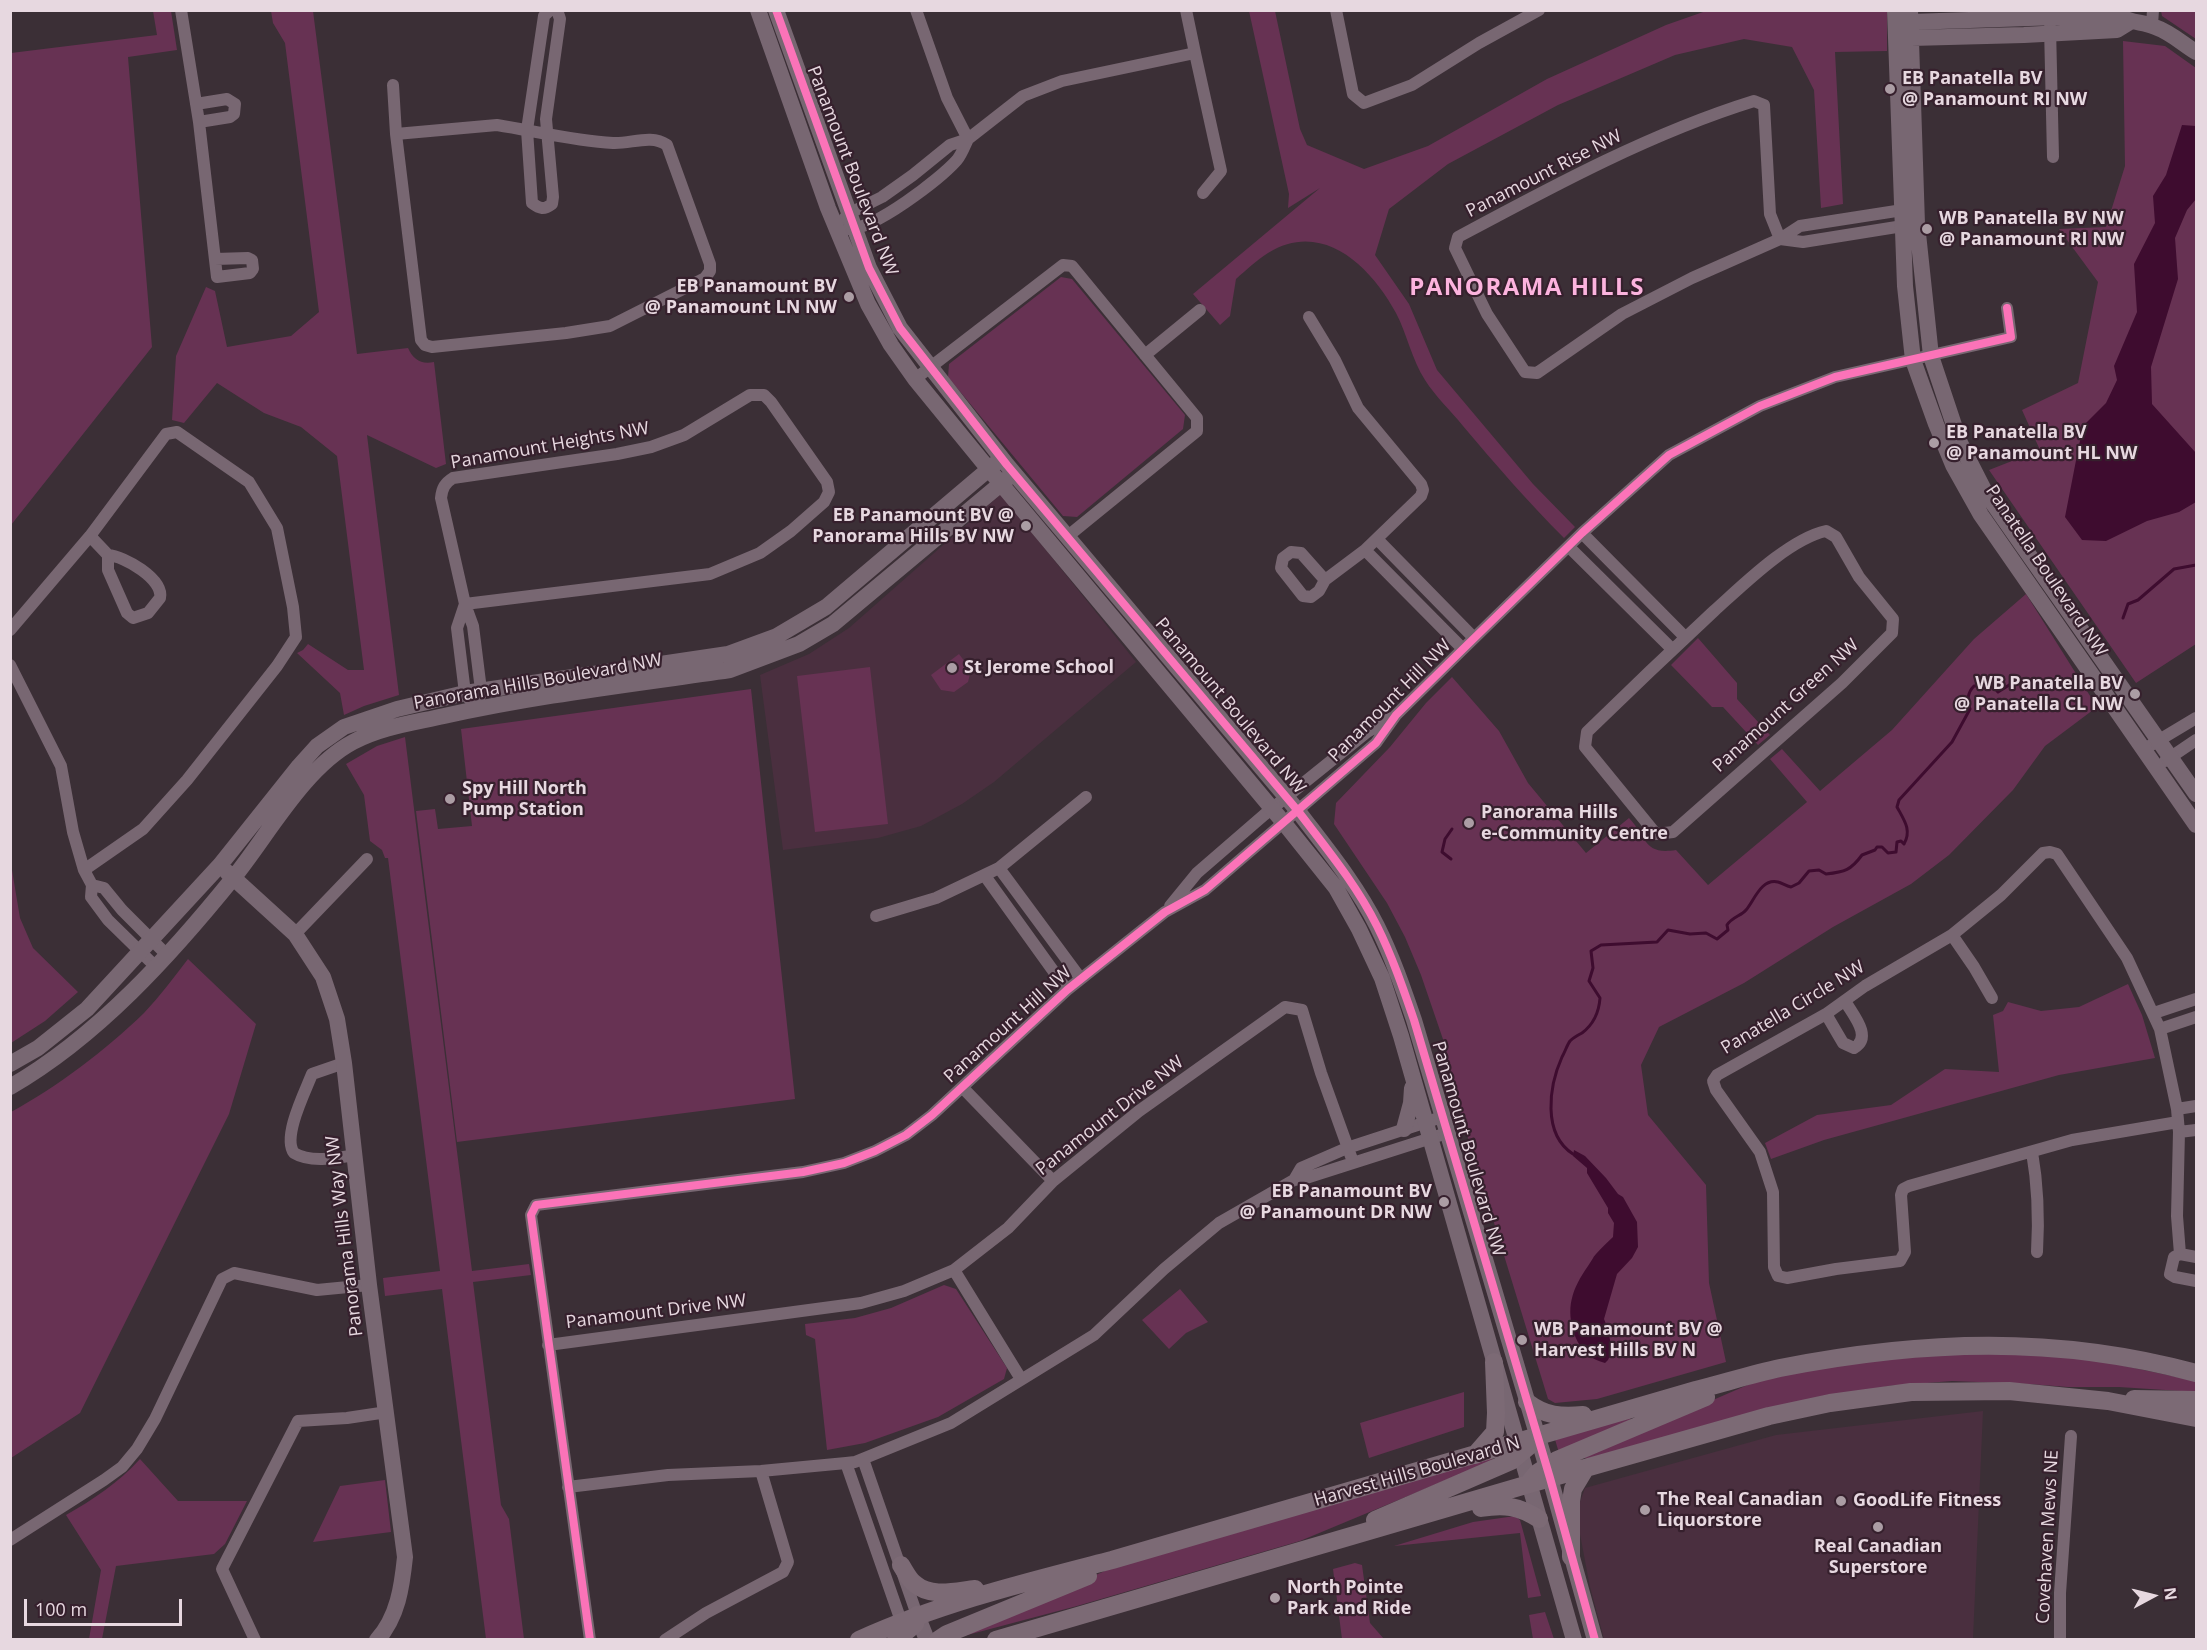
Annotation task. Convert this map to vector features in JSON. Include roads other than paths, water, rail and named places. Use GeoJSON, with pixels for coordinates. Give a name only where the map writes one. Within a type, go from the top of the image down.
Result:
{"type":"FeatureCollection","features":[{"type":"Feature","properties":{"kind":"main road","name":"Harvest Hills Boulevard N"},"geometry":{"type":"LineString","coordinates":[[859,1640],[905,1630],[1015,1585],[1112,1560],[1475,1455],[1520,1448],[1537,1436],[1618,1413],[1760,1374],[1846,1356],[1905,1349],[2003,1345],[2114,1354],[2196,1373]]}},
{"type":"Feature","properties":{"kind":"main road"},"geometry":{"type":"LineString","coordinates":[[1475,1455],[1495,1432],[1494,1362]]}},
{"type":"Feature","properties":{"kind":"main road"},"geometry":{"type":"LineString","coordinates":[[1549,1473],[1578,1452],[1760,1374]]}},
{"type":"Feature","properties":{"kind":"main road"},"geometry":{"type":"LineString","coordinates":[[996,1640],[1529,1484],[1537,1473],[1585,1469],[1769,1416],[1868,1397],[1921,1392],[2009,1391],[2108,1401],[2192,1420]]}},
{"type":"Feature","properties":{"kind":"main road"},"geometry":{"type":"LineString","coordinates":[[2108,1401],[2159,1398],[2196,1400]]}},
{"type":"Feature","properties":{"kind":"main road"},"geometry":{"type":"LineString","coordinates":[[1527,1402],[1538,1410],[1555,1416],[1618,1413]]}},
{"type":"Feature","properties":{"kind":"main road"},"geometry":{"type":"LineString","coordinates":[[1314,1548],[1511,1461],[1520,1448]]}},
{"type":"Feature","properties":{"kind":"main road"},"geometry":{"type":"LineString","coordinates":[[1571,1557],[1571,1501],[1573,1489],[1585,1469]]}},
{"type":"Feature","properties":{"kind":"main road"},"geometry":{"type":"LineString","coordinates":[[1414,1519],[1505,1505],[1523,1509],[1539,1519]]}},
{"type":"Feature","properties":{"kind":"main road"},"geometry":{"type":"LineString","coordinates":[[938,1640],[947,1634],[1087,1577],[1112,1560]]}},
{"type":"Feature","properties":{"kind":"main road"},"geometry":{"type":"LineString","coordinates":[[901,1565],[914,1584],[937,1592],[1015,1585]]}},
{"type":"Feature","properties":{"kind":"street"},"geometry":{"type":"LineString","coordinates":[[181,10],[199,122],[215,259]]}},
{"type":"Feature","properties":{"kind":"street"},"geometry":{"type":"LineString","coordinates":[[550,10],[544,16],[527,130],[532,203],[538,208],[546,208],[552,204],[553,196],[546,119],[560,19],[557,10]]}},
{"type":"Feature","properties":{"kind":"street","name":"Panamount Boulevard NW"},"geometry":{"type":"LineString","coordinates":[[758,10],[837,229],[868,304],[891,345],[915,379],[995,464]]}},
{"type":"Feature","properties":{"kind":"street","name":"Panamount Boulevard NW"},"geometry":{"type":"LineString","coordinates":[[776,10],[869,268],[900,328],[1054,548],[1284,823],[1336,888],[1359,929],[1382,978],[1413,1079],[1436,1127],[1527,1402],[1595,1640]]}},
{"type":"Feature","properties":{"kind":"street"},"geometry":{"type":"LineString","coordinates":[[916,10],[947,98],[968,139]]}},
{"type":"Feature","properties":{"kind":"street"},"geometry":{"type":"LineString","coordinates":[[1186,10],[1221,171],[1203,193]]}},
{"type":"Feature","properties":{"kind":"street"},"geometry":{"type":"LineString","coordinates":[[1336,10],[1353,94],[1365,103],[1412,85],[1519,15],[1539,10]]}},
{"type":"Feature","properties":{"kind":"street","name":"Panatella Boulevard NW"},"geometry":{"type":"LineString","coordinates":[[1895,10],[1907,25],[1909,217],[1905,286],[1913,360],[1936,424],[1953,465],[1981,515],[2196,825]]}},
{"type":"Feature","properties":{"kind":"street"},"geometry":{"type":"LineString","coordinates":[[1907,25],[2050,25],[2117,30],[2142,18],[2196,52]]}},
{"type":"Feature","properties":{"kind":"street"},"geometry":{"type":"LineString","coordinates":[[2050,25],[2053,157]]}},
{"type":"Feature","properties":{"kind":"street"},"geometry":{"type":"LineString","coordinates":[[852,222],[950,145],[968,139],[1023,96],[1062,81],[1195,53]]}},
{"type":"Feature","properties":{"kind":"street"},"geometry":{"type":"LineString","coordinates":[[393,85],[396,134],[421,340],[425,345],[432,347],[610,326],[705,278],[710,271],[710,264],[667,145],[659,139],[614,143],[548,135],[497,125],[396,134]]}},
{"type":"Feature","properties":{"kind":"street"},"geometry":{"type":"LineString","coordinates":[[196,104],[227,99],[235,104],[234,114],[230,117],[199,122]]}},
{"type":"Feature","properties":{"kind":"street","name":"Panamount Rise NW"},"geometry":{"type":"LineString","coordinates":[[1780,239],[1770,214],[1764,105],[1754,101],[1715,113],[1548,188],[1458,237],[1455,248],[1487,314],[1525,372],[1537,373],[1622,314],[1692,278],[1780,239],[1800,226],[1909,217]]}},
{"type":"Feature","properties":{"kind":"street"},"geometry":{"type":"LineString","coordinates":[[837,229],[852,222],[890,212],[924,188],[958,158],[968,139]]}},
{"type":"Feature","properties":{"kind":"street","name":"Panatella Boulevard NW"},"geometry":{"type":"LineString","coordinates":[[1909,217],[1930,356],[1960,443],[1985,492],[2196,794]]}},
{"type":"Feature","properties":{"kind":"street"},"geometry":{"type":"LineString","coordinates":[[915,379],[1062,265],[1071,266],[1197,418],[1197,431],[1054,548]]}},
{"type":"Feature","properties":{"kind":"street","name":"Panamount Hill NW"},"geometry":{"type":"LineString","coordinates":[[549,1345],[531,1215],[536,1205],[803,1172],[844,1163],[875,1151],[906,1135],[932,1115],[1067,990],[1165,912],[1206,890],[1376,742],[1396,715],[1474,638],[1582,533],[1669,455],[1760,406],[1835,377],[2011,337],[2007,308]]}},
{"type":"Feature","properties":{"kind":"street"},"geometry":{"type":"LineString","coordinates":[[1145,355],[1200,310]]}},
{"type":"Feature","properties":{"kind":"street"},"geometry":{"type":"LineString","coordinates":[[1309,317],[1335,360],[1358,408],[1421,484],[1423,490],[1421,496],[1371,544],[1325,580]]}},
{"type":"Feature","properties":{"kind":"street","name":"Panamount Heights NW"},"geometry":{"type":"LineString","coordinates":[[465,604],[710,574],[760,553],[791,531],[824,502],[829,492],[827,483],[764,395],[750,396],[684,435],[651,447],[453,478],[446,483],[441,498],[465,604],[473,626],[473,692]]}},
{"type":"Feature","properties":{"kind":"street"},"geometry":{"type":"LineString","coordinates":[[10,630],[90,536],[166,434],[177,432],[249,482],[277,528],[293,607],[296,637],[277,666],[187,780],[143,829],[84,870]]}},
{"type":"Feature","properties":{"kind":"street","name":"Panorama Hills Boulevard NW"},"geometry":{"type":"LineString","coordinates":[[10,1064],[38,1048],[87,1009],[220,865],[299,765],[317,746],[344,727],[397,709],[473,692],[728,654],[777,636],[826,607],[995,464]]}},
{"type":"Feature","properties":{"kind":"street","name":"Panamount Boulevard NW"},"geometry":{"type":"LineString","coordinates":[[1007,479],[1068,536],[1298,811],[1342,870],[1376,925],[1397,971],[1414,1020],[1436,1127],[1494,1362],[1574,1640]]}},
{"type":"Feature","properties":{"kind":"street","name":"Panorama Hills Boulevard NW"},"geometry":{"type":"LineString","coordinates":[[10,1087],[47,1066],[83,1037],[161,960],[233,878],[308,779],[327,760],[352,742],[380,730],[477,708],[730,670],[799,644],[839,620],[1007,479]]}},
{"type":"Feature","properties":{"kind":"street","name":"Panamount Green NW"},"geometry":{"type":"LineString","coordinates":[[1826,531],[1836,537],[1859,578],[1893,619],[1892,633],[1842,683],[1673,832],[1656,834],[1585,747],[1587,732],[1672,649],[1757,572],[1811,534],[1826,531]]}},
{"type":"Feature","properties":{"kind":"street"},"geometry":{"type":"LineString","coordinates":[[1582,533],[1685,637]]}},
{"type":"Feature","properties":{"kind":"street"},"geometry":{"type":"LineString","coordinates":[[90,536],[108,555],[119,556],[155,580],[159,586],[160,598],[148,613],[133,618],[127,613],[108,570],[108,555]]}},
{"type":"Feature","properties":{"kind":"street"},"geometry":{"type":"LineString","coordinates":[[1371,544],[1474,638]]}},
{"type":"Feature","properties":{"kind":"street"},"geometry":{"type":"LineString","coordinates":[[1371,544],[1463,649]]}},
{"type":"Feature","properties":{"kind":"street"},"geometry":{"type":"LineString","coordinates":[[1569,547],[1672,649]]}},
{"type":"Feature","properties":{"kind":"street"},"geometry":{"type":"LineString","coordinates":[[1130,640],[1144,627]]}},
{"type":"Feature","properties":{"kind":"street"},"geometry":{"type":"LineString","coordinates":[[10,665],[61,765],[73,832],[84,870],[92,885],[104,888],[146,946],[161,960]]}},
{"type":"Feature","properties":{"kind":"street"},"geometry":{"type":"LineString","coordinates":[[473,692],[477,708]]}},
{"type":"Feature","properties":{"kind":"street","name":"Panamount Hill NW"},"geometry":{"type":"LineString","coordinates":[[1165,912],[1197,873],[1286,797],[1367,732],[1396,715]]}},
{"type":"Feature","properties":{"kind":"street"},"geometry":{"type":"LineString","coordinates":[[2145,749],[2196,718]]}},
{"type":"Feature","properties":{"kind":"street"},"geometry":{"type":"LineString","coordinates":[[2157,766],[2196,740]]}},
{"type":"Feature","properties":{"kind":"street"},"geometry":{"type":"LineString","coordinates":[[876,916],[936,898],[985,876],[999,868],[1086,797]]}},
{"type":"Feature","properties":{"kind":"street","name":"Panatella Circle NW"},"geometry":{"type":"LineString","coordinates":[[2043,853],[2057,854],[2127,958],[2154,1013],[2160,1029],[2177,1108],[2178,1127],[2072,1140],[1903,1189],[1901,1194],[1905,1252],[1900,1261],[1787,1278],[1778,1276],[1774,1267],[1773,1192],[1760,1152],[1716,1090],[1713,1082],[1718,1075],[1826,1014],[1865,986],[1952,935],[2001,895],[2043,853]]}},
{"type":"Feature","properties":{"kind":"street"},"geometry":{"type":"LineString","coordinates":[[296,934],[367,859]]}},
{"type":"Feature","properties":{"kind":"street","name":"Panorama Hills Way NW"},"geometry":{"type":"LineString","coordinates":[[220,865],[296,934],[323,977],[337,1019],[405,1557],[400,1596],[384,1638]]}},
{"type":"Feature","properties":{"kind":"street"},"geometry":{"type":"LineString","coordinates":[[999,868],[1081,979]]}},
{"type":"Feature","properties":{"kind":"street"},"geometry":{"type":"LineString","coordinates":[[985,876],[1067,990]]}},
{"type":"Feature","properties":{"kind":"street"},"geometry":{"type":"LineString","coordinates":[[1952,935],[1992,998]]}},
{"type":"Feature","properties":{"kind":"street"},"geometry":{"type":"LineString","coordinates":[[2154,1013],[2196,999]]}},
{"type":"Feature","properties":{"kind":"street"},"geometry":{"type":"LineString","coordinates":[[1826,1014],[1843,1043],[1854,1048],[1859,1045],[1863,1041],[1863,1034],[1845,1001]]}},
{"type":"Feature","properties":{"kind":"street","name":"Panamount Drive NW"},"geometry":{"type":"LineString","coordinates":[[590,1640],[549,1345],[861,1303],[904,1291],[954,1270],[1008,1228],[1053,1180],[1139,1111],[1285,1007],[1302,1010],[1353,1162]]}},
{"type":"Feature","properties":{"kind":"street"},"geometry":{"type":"LineString","coordinates":[[2160,1029],[2196,1017]]}},
{"type":"Feature","properties":{"kind":"street"},"geometry":{"type":"LineString","coordinates":[[344,1063],[312,1074],[292,1127],[290,1142],[294,1153],[303,1157],[338,1158],[355,1155]]}},
{"type":"Feature","properties":{"kind":"street"},"geometry":{"type":"LineString","coordinates":[[1404,1129],[1411,1103],[1413,1079]]}},
{"type":"Feature","properties":{"kind":"street"},"geometry":{"type":"LineString","coordinates":[[962,1086],[1053,1180]]}},
{"type":"Feature","properties":{"kind":"street"},"geometry":{"type":"LineString","coordinates":[[2177,1108],[2196,1106]]}},
{"type":"Feature","properties":{"kind":"street"},"geometry":{"type":"LineString","coordinates":[[1294,1180],[1300,1168],[1347,1148],[1404,1129],[1436,1127]]}},
{"type":"Feature","properties":{"kind":"street"},"geometry":{"type":"LineString","coordinates":[[568,1487],[668,1475],[761,1472],[846,1464],[951,1423],[1094,1335],[1164,1269],[1219,1223],[1294,1180],[1353,1162],[1436,1127]]}},
{"type":"Feature","properties":{"kind":"street"},"geometry":{"type":"LineString","coordinates":[[2180,1254],[2177,1216],[2178,1127],[2196,1130]]}},
{"type":"Feature","properties":{"kind":"street"},"geometry":{"type":"LineString","coordinates":[[2032,1152],[2039,1213],[2037,1252]]}},
{"type":"Feature","properties":{"kind":"street"},"geometry":{"type":"LineString","coordinates":[[2196,1257],[2180,1254],[2174,1257],[2170,1274],[2196,1281]]}},
{"type":"Feature","properties":{"kind":"street"},"geometry":{"type":"LineString","coordinates":[[954,1270],[1021,1378]]}},
{"type":"Feature","properties":{"kind":"street"},"geometry":{"type":"LineString","coordinates":[[10,1540],[104,1480],[122,1467],[137,1449],[155,1419],[222,1279],[234,1273],[317,1290],[369,1285]]}},
{"type":"Feature","properties":{"kind":"street"},"geometry":{"type":"LineString","coordinates":[[255,1640],[222,1569],[298,1421],[347,1418],[387,1412]]}},
{"type":"Feature","properties":{"kind":"street","name":"Covehaven Mews NE"},"geometry":{"type":"LineString","coordinates":[[2060,1640],[2060,1593],[2071,1436]]}},
{"type":"Feature","properties":{"kind":"street"},"geometry":{"type":"LineString","coordinates":[[863,1459],[901,1565],[905,1630]]}},
{"type":"Feature","properties":{"kind":"street"},"geometry":{"type":"LineString","coordinates":[[846,1464],[905,1630],[927,1640]]}},
{"type":"Feature","properties":{"kind":"street"},"geometry":{"type":"LineString","coordinates":[[665,1640],[706,1613],[783,1572],[788,1562],[761,1472]]}},
{"type":"Feature","properties":{"kind":"waterway"},"geometry":{"type":"LineString","coordinates":[[2123,618],[2128,604],[2138,600],[2174,569],[2196,565]]}},
{"type":"Feature","properties":{"kind":"waterway"},"geometry":{"type":"LineString","coordinates":[[1573,1154],[1556,1134],[1552,1122],[1552,1095],[1557,1069],[1568,1044],[1590,1026],[1598,1008],[1600,998],[1589,981],[1593,968],[1591,951],[1601,945],[1657,942],[1668,930],[1690,934],[1706,933],[1717,939],[1728,930],[1729,922],[1746,910],[1767,883],[1778,882],[1791,887],[1799,883],[1809,871],[1819,870],[1826,874],[1843,871],[1851,867],[1862,855],[1877,847],[1882,847],[1888,853],[1896,852],[1897,842],[1901,841],[1904,844],[1907,834],[1906,825],[1897,807],[1899,800],[1952,742],[1970,709],[1968,700],[1972,688],[1992,685],[1998,692],[2014,682],[2025,681]]}},
{"type":"Feature","properties":{"kind":"waterway"},"geometry":{"type":"LineString","coordinates":[[1451,859],[1442,852],[1445,839],[1452,829]]}},
{"type":"Feature","properties":{"kind":"place","name":"EB Panatella BV @ Panamount RI NW"},"geometry":{"type":"Point","coordinates":[1890,89]}},
{"type":"Feature","properties":{"kind":"place","name":"WB Panatella BV NW @ Panamount RI NW"},"geometry":{"type":"Point","coordinates":[1927,229]}},
{"type":"Feature","properties":{"kind":"place","name":"EB Panamount BV @ Panamount LN NW"},"geometry":{"type":"Point","coordinates":[849,297]}},
{"type":"Feature","properties":{"kind":"place","name":"EB Panatella BV @ Panamount HL NW"},"geometry":{"type":"Point","coordinates":[1934,443]}},
{"type":"Feature","properties":{"kind":"place","name":"EB Panamount BV @ Panorama Hills BV NW"},"geometry":{"type":"Point","coordinates":[1026,526]}},
{"type":"Feature","properties":{"kind":"place","name":"St Jerome School"},"geometry":{"type":"Point","coordinates":[952,668]}},
{"type":"Feature","properties":{"kind":"place","name":"WB Panatella BV @ Panatella CL NW"},"geometry":{"type":"Point","coordinates":[2135,694]}},
{"type":"Feature","properties":{"kind":"place","name":"Spy Hill North Pump Station"},"geometry":{"type":"Point","coordinates":[450,799]}},
{"type":"Feature","properties":{"kind":"place","name":"Panorama Hills e-Community Centre"},"geometry":{"type":"Point","coordinates":[1469,823]}},
{"type":"Feature","properties":{"kind":"place","name":"EB Panamount BV @ Panamount DR NW"},"geometry":{"type":"Point","coordinates":[1444,1202]}},
{"type":"Feature","properties":{"kind":"place","name":"WB Panamount BV @ Harvest Hills BV N"},"geometry":{"type":"Point","coordinates":[1522,1340]}},
{"type":"Feature","properties":{"kind":"place","name":"GoodLife Fitness"},"geometry":{"type":"Point","coordinates":[1841,1501]}},
{"type":"Feature","properties":{"kind":"place","name":"The Real Canadian Liquorstore"},"geometry":{"type":"Point","coordinates":[1645,1510]}},
{"type":"Feature","properties":{"kind":"place","name":"Real Canadian Superstore"},"geometry":{"type":"Point","coordinates":[1878,1527]}},
{"type":"Feature","properties":{"kind":"place","name":"North Pointe Park and Ride"},"geometry":{"type":"Point","coordinates":[1275,1598]}},
{"type":"Feature","properties":{"kind":"district","name":"PANORAMA HILLS"},"geometry":{"type":"Point","coordinates":[1527,288]}}]}
